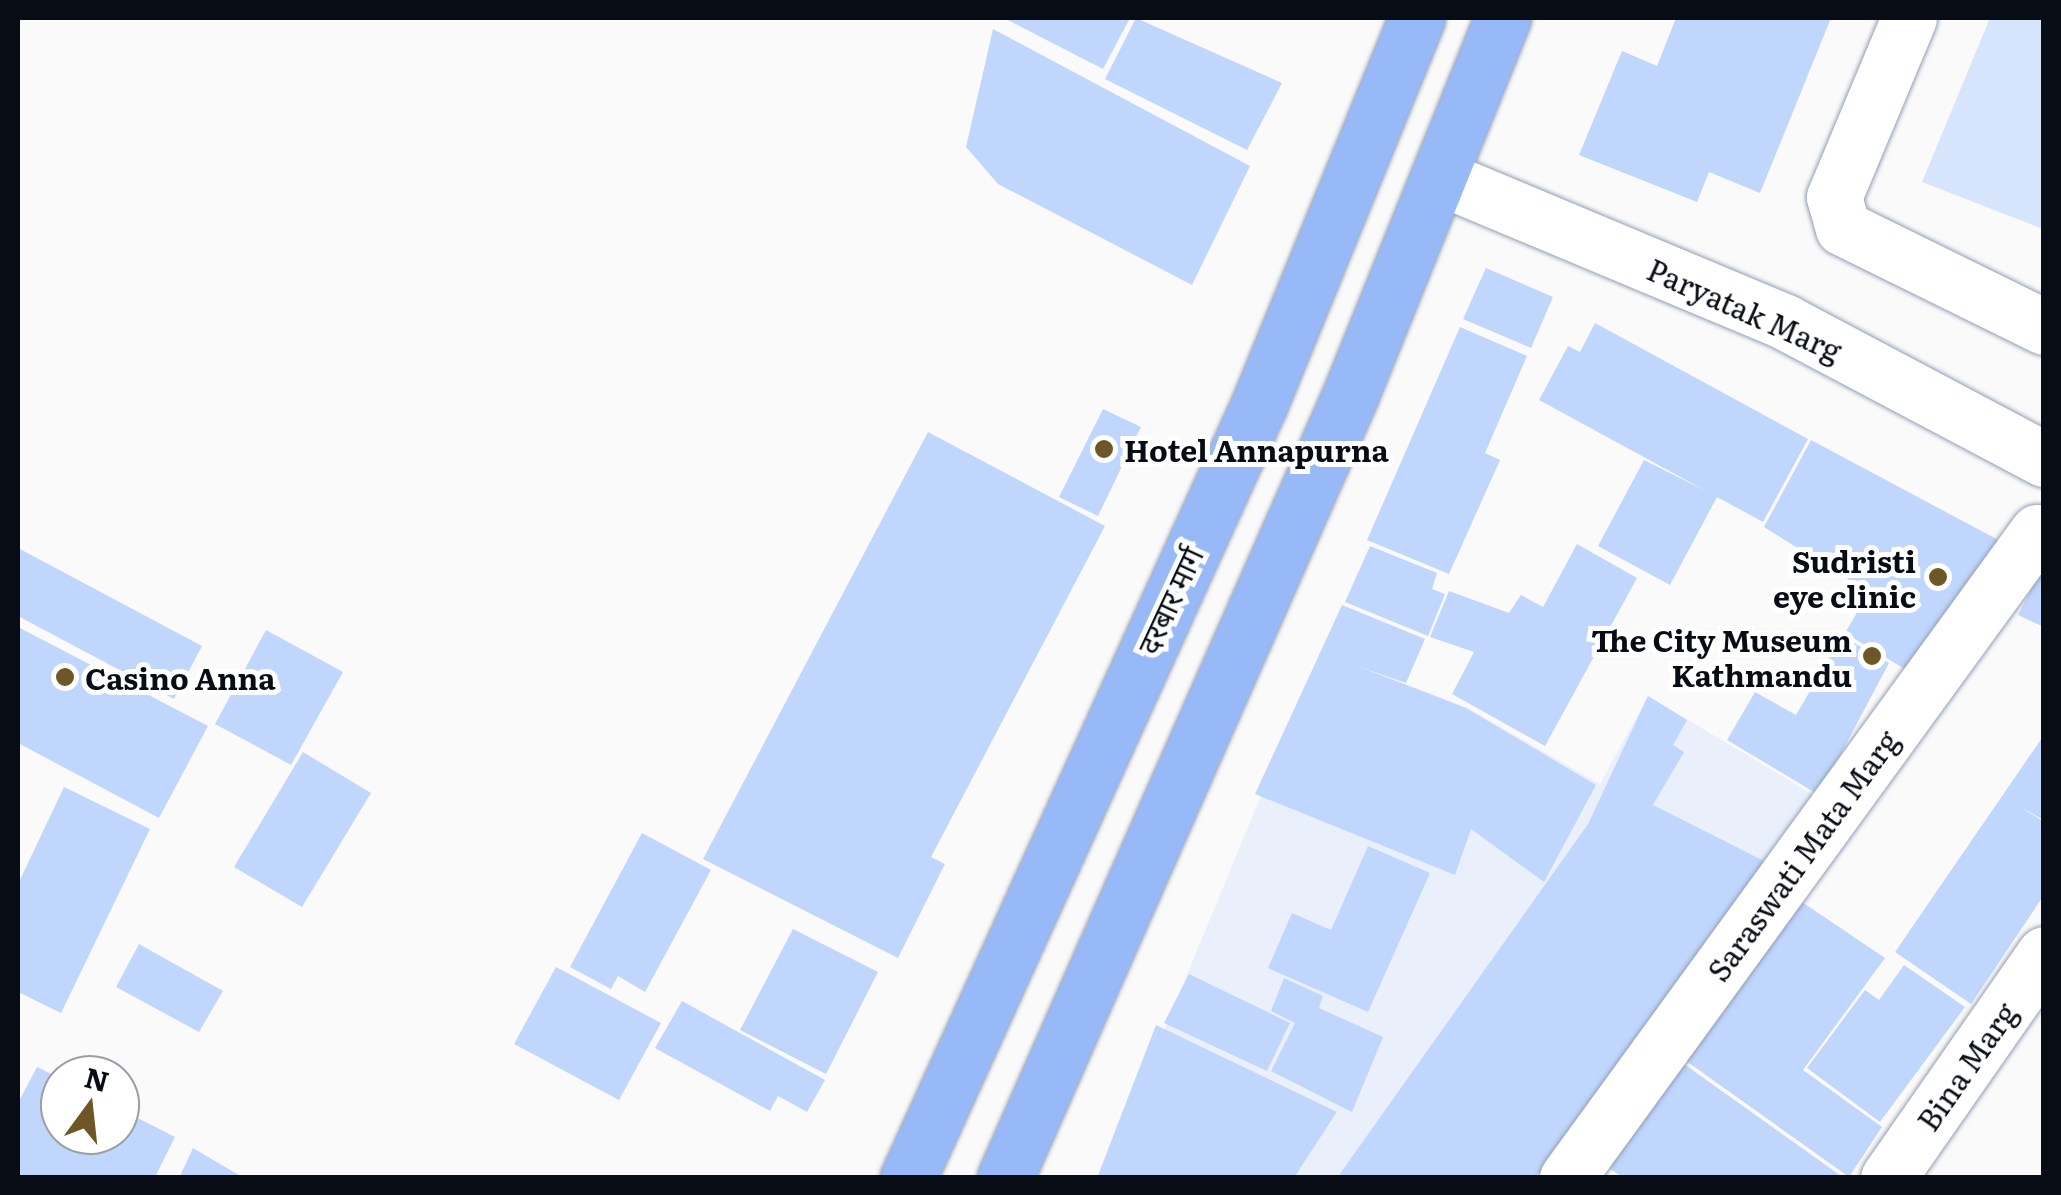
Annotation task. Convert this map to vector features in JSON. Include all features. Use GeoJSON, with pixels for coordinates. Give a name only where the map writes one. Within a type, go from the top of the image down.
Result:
{"type":"FeatureCollection","features":[{"type":"Feature","properties":{"kind":"main road","name":"दरबार मार्ग"},"geometry":{"type":"LineString","coordinates":[[908,1178],[1259,406],[1417,18]]}},
{"type":"Feature","properties":{"kind":"main road"},"geometry":{"type":"LineString","coordinates":[[1005,1178],[1439,177],[1503,18]]}},
{"type":"Feature","properties":{"kind":"street"},"geometry":{"type":"LineString","coordinates":[[1909,18],[1834,197],[1843,228],[2044,328]]}},
{"type":"Feature","properties":{"kind":"street","name":"Paryatak Marg"},"geometry":{"type":"LineString","coordinates":[[1439,177],[1785,322],[2044,459]]}},
{"type":"Feature","properties":{"kind":"street","name":"Saraswati Mata Marg"},"geometry":{"type":"LineString","coordinates":[[1566,1178],[2041,520]]}},
{"type":"Feature","properties":{"kind":"street","name":"Bina Marg"},"geometry":{"type":"LineString","coordinates":[[1888,1178],[2044,954]]}},
{"type":"Feature","properties":{"kind":"shaded area"},"geometry":{"type":"Polygon","coordinates":[[[1990,18],[2043,18],[2043,229],[1922,182],[1990,18]]]}},
{"type":"Feature","properties":{"kind":"shaded area"},"geometry":{"type":"Polygon","coordinates":[[[1321,651],[1468,708],[1600,784],[1648,696],[1817,797],[1538,1177],[1295,1177],[1337,1113],[1164,1030],[1321,651]]]}},
{"type":"Feature","properties":{"kind":"building"},"geometry":{"type":"Polygon","coordinates":[[[1004,18],[1130,18],[1103,69],[1004,18]]]}},
{"type":"Feature","properties":{"kind":"building"},"geometry":{"type":"Polygon","coordinates":[[[1136,18],[1282,83],[1247,150],[1105,79],[1136,18]]]}},
{"type":"Feature","properties":{"kind":"building"},"geometry":{"type":"Polygon","coordinates":[[[1676,18],[1831,18],[1760,193],[1709,172],[1697,202],[1579,155],[1622,51],[1657,66],[1676,18]]]}},
{"type":"Feature","properties":{"kind":"building"},"geometry":{"type":"Polygon","coordinates":[[[993,29],[1250,166],[1192,285],[998,184],[966,147],[993,29]]]}},
{"type":"Feature","properties":{"kind":"building"},"geometry":{"type":"Polygon","coordinates":[[[1486,268],[1553,297],[1531,348],[1463,319],[1486,268]]]}},
{"type":"Feature","properties":{"kind":"building"},"geometry":{"type":"Polygon","coordinates":[[[1595,323],[1808,439],[1763,522],[1717,497],[1670,585],[1598,546],[1644,460],[1708,492],[1539,400],[1568,346],[1580,352],[1595,323]]]}},
{"type":"Feature","properties":{"kind":"building"},"geometry":{"type":"Polygon","coordinates":[[[1460,327],[1527,356],[1485,453],[1500,460],[1449,574],[1367,540],[1460,327]]]}},
{"type":"Feature","properties":{"kind":"building"},"geometry":{"type":"Polygon","coordinates":[[[1103,409],[1141,427],[1098,516],[1059,497],[1103,409]]]}},
{"type":"Feature","properties":{"kind":"building"},"geometry":{"type":"Polygon","coordinates":[[[928,432],[1105,526],[931,857],[945,864],[898,958],[703,859],[928,432]]]}},
{"type":"Feature","properties":{"kind":"building"},"geometry":{"type":"Polygon","coordinates":[[[1811,440],[2002,542],[1908,671],[1845,633],[1869,592],[1764,527],[1811,440]]]}},
{"type":"Feature","properties":{"kind":"building"},"geometry":{"type":"Polygon","coordinates":[[[1577,544],[1637,578],[1545,746],[1452,694],[1474,652],[1430,637],[1449,591],[1509,613],[1521,595],[1543,607],[1577,544]]]}},
{"type":"Feature","properties":{"kind":"building"},"geometry":{"type":"Polygon","coordinates":[[[1370,546],[1437,573],[1432,589],[1445,594],[1428,636],[1345,602],[1370,546]]]}},
{"type":"Feature","properties":{"kind":"building"},"geometry":{"type":"Polygon","coordinates":[[[18,548],[202,646],[174,699],[18,616],[18,548]]]}},
{"type":"Feature","properties":{"kind":"building"},"geometry":{"type":"Polygon","coordinates":[[[2044,564],[2044,627],[2018,615],[2044,564]]]}},
{"type":"Feature","properties":{"kind":"building"},"geometry":{"type":"Polygon","coordinates":[[[1342,605],[1425,639],[1406,683],[1357,666],[1466,708],[1596,785],[1544,882],[1471,829],[1455,875],[1255,794],[1342,605]]]}},
{"type":"Feature","properties":{"kind":"building","name":"Casino Anna"},"geometry":{"type":"Polygon","coordinates":[[[18,627],[208,726],[159,818],[18,743],[18,627]]]}},
{"type":"Feature","properties":{"kind":"building"},"geometry":{"type":"Polygon","coordinates":[[[266,630],[343,672],[291,765],[215,724],[266,630]]]}},
{"type":"Feature","properties":{"kind":"building"},"geometry":{"type":"Polygon","coordinates":[[[1842,636],[1889,663],[1819,795],[1727,740],[1755,692],[1796,715],[1842,636]]]}},
{"type":"Feature","properties":{"kind":"building"},"geometry":{"type":"Polygon","coordinates":[[[1648,696],[1687,720],[1673,745],[1684,752],[1653,805],[1768,863],[1535,1178],[1337,1178],[1588,824],[1648,696]]]}},
{"type":"Feature","properties":{"kind":"building"},"geometry":{"type":"Polygon","coordinates":[[[2044,735],[2044,820],[2022,808],[2044,822],[2044,895],[1971,1004],[1895,952],[2044,735]]]}},
{"type":"Feature","properties":{"kind":"building"},"geometry":{"type":"Polygon","coordinates":[[[303,752],[371,793],[302,907],[234,867],[303,752]]]}},
{"type":"Feature","properties":{"kind":"building"},"geometry":{"type":"Polygon","coordinates":[[[64,787],[150,829],[61,1013],[18,992],[18,884],[64,787]]]}},
{"type":"Feature","properties":{"kind":"building"},"geometry":{"type":"Polygon","coordinates":[[[642,833],[711,870],[645,992],[618,976],[611,989],[570,967],[642,833]]]}},
{"type":"Feature","properties":{"kind":"building"},"geometry":{"type":"Polygon","coordinates":[[[1368,846],[1430,873],[1368,1012],[1268,968],[1292,913],[1331,930],[1368,846]]]}},
{"type":"Feature","properties":{"kind":"building"},"geometry":{"type":"Polygon","coordinates":[[[1799,900],[1885,958],[1803,1070],[1882,1127],[1849,1177],[1682,1058],[1799,900]]]}},
{"type":"Feature","properties":{"kind":"building"},"geometry":{"type":"Polygon","coordinates":[[[793,929],[878,972],[826,1074],[740,1030],[793,929]]]}},
{"type":"Feature","properties":{"kind":"building"},"geometry":{"type":"Polygon","coordinates":[[[139,944],[223,991],[199,1032],[116,987],[139,944]]]}},
{"type":"Feature","properties":{"kind":"building"},"geometry":{"type":"Polygon","coordinates":[[[1904,965],[1965,1007],[1880,1122],[1807,1068],[1865,990],[1879,1000],[1904,965]]]}},
{"type":"Feature","properties":{"kind":"building"},"geometry":{"type":"Polygon","coordinates":[[[556,967],[661,1023],[619,1100],[514,1044],[556,967]]]}},
{"type":"Feature","properties":{"kind":"building"},"geometry":{"type":"Polygon","coordinates":[[[1189,974],[1290,1023],[1267,1071],[1164,1023],[1189,974]]]}},
{"type":"Feature","properties":{"kind":"building"},"geometry":{"type":"Polygon","coordinates":[[[1284,978],[1323,996],[1319,1008],[1383,1037],[1352,1112],[1271,1071],[1295,1023],[1271,1011],[1284,978]]]}},
{"type":"Feature","properties":{"kind":"building"},"geometry":{"type":"Polygon","coordinates":[[[682,1001],[825,1080],[807,1112],[778,1096],[770,1111],[655,1048],[682,1001]]]}},
{"type":"Feature","properties":{"kind":"building"},"geometry":{"type":"Polygon","coordinates":[[[1156,1025],[1337,1112],[1294,1178],[1097,1178],[1156,1025]]]}},
{"type":"Feature","properties":{"kind":"building"},"geometry":{"type":"Polygon","coordinates":[[[1677,1059],[1844,1178],[1624,1178],[1600,1162],[1677,1059]]]}},
{"type":"Feature","properties":{"kind":"building"},"geometry":{"type":"Polygon","coordinates":[[[37,1067],[40,1068],[40,1155],[140,1155],[140,1119],[175,1137],[155,1177],[18,1178],[18,1103],[37,1067]]]}},
{"type":"Feature","properties":{"kind":"building"},"geometry":{"type":"Polygon","coordinates":[[[193,1148],[244,1178],[179,1178],[193,1148]]]}},
{"type":"Feature","properties":{"kind":"place","name":"Hotel Annapurna"},"geometry":{"type":"Point","coordinates":[1104,449]}},
{"type":"Feature","properties":{"kind":"place","name":"Sudristi eye clinic"},"geometry":{"type":"Point","coordinates":[1938,577]}},
{"type":"Feature","properties":{"kind":"place","name":"The City Museum Kathmandu"},"geometry":{"type":"Point","coordinates":[1872,656]}},
{"type":"Feature","properties":{"kind":"place","name":"Casino Anna"},"geometry":{"type":"Point","coordinates":[65,677]}}]}
